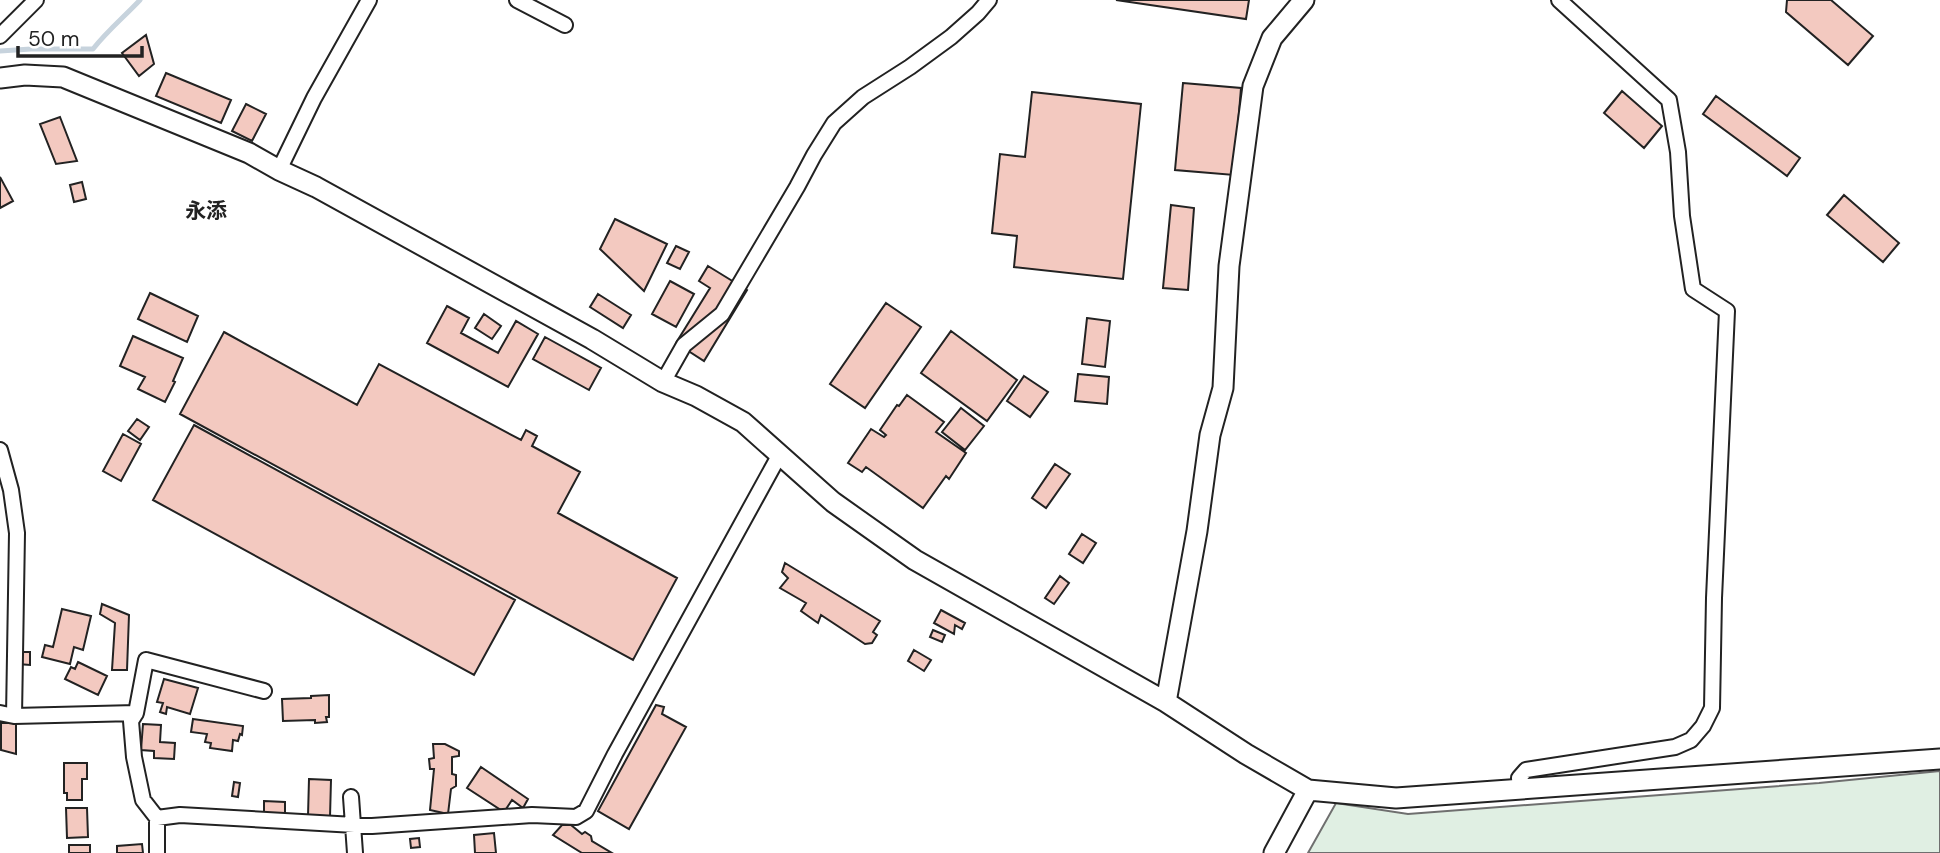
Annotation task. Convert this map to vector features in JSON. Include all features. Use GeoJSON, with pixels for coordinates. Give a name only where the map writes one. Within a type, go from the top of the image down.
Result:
{"type":"FeatureCollection","features":[{"type":"Feature","properties":{"kind":"street"},"geometry":{"type":"LineString","coordinates":[[0,36],[36,0]]}},
{"type":"Feature","properties":{"kind":"street"},"geometry":{"type":"LineString","coordinates":[[279,170],[314,98],[369,0]]}},
{"type":"Feature","properties":{"kind":"street"},"geometry":{"type":"LineString","coordinates":[[517,0],[565,25]]}},
{"type":"Feature","properties":{"kind":"street"},"geometry":{"type":"LineString","coordinates":[[663,382],[684,345],[722,314],[834,123],[863,97],[951,37],[989,0]]}},
{"type":"Feature","properties":{"kind":"street"},"geometry":{"type":"LineString","coordinates":[[1166,702],[1197,531],[1210,435],[1223,388],[1229,266],[1253,86],[1272,38],[1304,0]]}},
{"type":"Feature","properties":{"kind":"street"},"geometry":{"type":"LineString","coordinates":[[1520,791],[1519,778],[1526,770],[1675,747],[1691,740],[1703,726],[1712,708],[1714,598],[1727,311],[1693,289],[1682,216],[1678,152],[1669,100],[1559,0]]}},
{"type":"Feature","properties":{"kind":"street"},"geometry":{"type":"LineString","coordinates":[[0,78],[25,75],[63,77],[249,153],[316,187],[568,326],[663,382],[743,422],[833,502],[915,560],[1166,702],[1308,790],[1396,799],[1940,759]]}},
{"type":"Feature","properties":{"kind":"street"},"geometry":{"type":"LineString","coordinates":[[0,450],[11,490],[17,533],[7,715],[136,713]]}},
{"type":"Feature","properties":{"kind":"street"},"geometry":{"type":"LineString","coordinates":[[157,818],[180,815],[372,826],[532,815],[576,817],[586,811],[780,454]]}},
{"type":"Feature","properties":{"kind":"street"},"geometry":{"type":"LineString","coordinates":[[157,853],[157,818],[143,800],[134,757],[131,721],[136,713],[146,660],[264,691]]}},
{"type":"Feature","properties":{"kind":"street"},"geometry":{"type":"LineString","coordinates":[[1274,853],[1308,790]]}},
{"type":"Feature","properties":{"kind":"street"},"geometry":{"type":"LineString","coordinates":[[351,797],[355,853]]}},
{"type":"Feature","properties":{"kind":"green space"},"geometry":{"type":"Polygon","coordinates":[[[1940,771],[1940,853],[1308,853],[1336,803],[1408,814],[1819,783],[1940,771]]]}},
{"type":"Feature","properties":{"kind":"building"},"geometry":{"type":"Polygon","coordinates":[[[1116,0],[1249,0],[1246,19],[1116,0]]]}},
{"type":"Feature","properties":{"kind":"building"},"geometry":{"type":"Polygon","coordinates":[[[1787,0],[1831,0],[1873,36],[1848,65],[1786,12],[1787,0]]]}},
{"type":"Feature","properties":{"kind":"building"},"geometry":{"type":"Polygon","coordinates":[[[146,35],[154,64],[139,76],[122,53],[146,35]]]}},
{"type":"Feature","properties":{"kind":"building"},"geometry":{"type":"Polygon","coordinates":[[[166,73],[231,100],[221,123],[156,96],[166,73]]]}},
{"type":"Feature","properties":{"kind":"building"},"geometry":{"type":"Polygon","coordinates":[[[1183,83],[1241,88],[1234,175],[1175,170],[1183,83]]]}},
{"type":"Feature","properties":{"kind":"building"},"geometry":{"type":"Polygon","coordinates":[[[1622,91],[1662,126],[1644,148],[1604,113],[1622,91]]]}},
{"type":"Feature","properties":{"kind":"building"},"geometry":{"type":"Polygon","coordinates":[[[1032,92],[1141,104],[1123,279],[1014,267],[1017,236],[992,233],[1000,154],[1025,157],[1032,92]]]}},
{"type":"Feature","properties":{"kind":"building"},"geometry":{"type":"Polygon","coordinates":[[[1716,96],[1800,158],[1787,176],[1703,114],[1716,96]]]}},
{"type":"Feature","properties":{"kind":"building"},"geometry":{"type":"Polygon","coordinates":[[[246,104],[266,114],[252,141],[232,131],[246,104]]]}},
{"type":"Feature","properties":{"kind":"building"},"geometry":{"type":"Polygon","coordinates":[[[60,117],[77,161],[56,164],[40,124],[60,117]]]}},
{"type":"Feature","properties":{"kind":"building"},"geometry":{"type":"Polygon","coordinates":[[[0,177],[13,201],[0,208],[0,177]]]}},
{"type":"Feature","properties":{"kind":"building"},"geometry":{"type":"Polygon","coordinates":[[[82,182],[86,199],[74,202],[70,185],[82,182]]]}},
{"type":"Feature","properties":{"kind":"building"},"geometry":{"type":"Polygon","coordinates":[[[1844,195],[1899,243],[1883,262],[1827,215],[1844,195]]]}},
{"type":"Feature","properties":{"kind":"building"},"geometry":{"type":"Polygon","coordinates":[[[1171,205],[1194,208],[1188,290],[1163,288],[1171,205]]]}},
{"type":"Feature","properties":{"kind":"building"},"geometry":{"type":"Polygon","coordinates":[[[615,219],[667,244],[644,291],[600,249],[615,219]]]}},
{"type":"Feature","properties":{"kind":"building"},"geometry":{"type":"Polygon","coordinates":[[[676,246],[689,252],[680,269],[667,263],[676,246]]]}},
{"type":"Feature","properties":{"kind":"building"},"geometry":{"type":"Polygon","coordinates":[[[708,266],[747,290],[704,361],[676,343],[710,288],[699,281],[708,266]]]}},
{"type":"Feature","properties":{"kind":"building"},"geometry":{"type":"Polygon","coordinates":[[[670,281],[694,294],[676,327],[652,314],[670,281]]]}},
{"type":"Feature","properties":{"kind":"building"},"geometry":{"type":"Polygon","coordinates":[[[150,293],[198,316],[187,342],[138,319],[150,293]]]}},
{"type":"Feature","properties":{"kind":"building"},"geometry":{"type":"Polygon","coordinates":[[[598,294],[631,315],[623,328],[590,307],[598,294]]]}},
{"type":"Feature","properties":{"kind":"building"},"geometry":{"type":"Polygon","coordinates":[[[886,303],[921,327],[865,408],[830,384],[886,303]]]}},
{"type":"Feature","properties":{"kind":"building"},"geometry":{"type":"Polygon","coordinates":[[[447,306],[469,318],[461,333],[498,353],[516,321],[538,334],[508,387],[427,343],[447,306]]]}},
{"type":"Feature","properties":{"kind":"building"},"geometry":{"type":"Polygon","coordinates":[[[484,314],[501,326],[492,339],[475,328],[484,314]]]}},
{"type":"Feature","properties":{"kind":"building"},"geometry":{"type":"Polygon","coordinates":[[[1087,318],[1110,321],[1105,367],[1082,364],[1087,318]]]}},
{"type":"Feature","properties":{"kind":"building"},"geometry":{"type":"Polygon","coordinates":[[[951,331],[1017,380],[987,421],[921,373],[951,331]]]}},
{"type":"Feature","properties":{"kind":"building"},"geometry":{"type":"Polygon","coordinates":[[[224,332],[357,405],[379,364],[521,440],[526,430],[537,436],[532,446],[580,472],[558,513],[677,578],[633,660],[180,414],[224,332]]]}},
{"type":"Feature","properties":{"kind":"building"},"geometry":{"type":"Polygon","coordinates":[[[133,336],[183,358],[165,402],[138,389],[145,377],[120,366],[133,336]]]}},
{"type":"Feature","properties":{"kind":"building"},"geometry":{"type":"Polygon","coordinates":[[[545,337],[601,368],[589,390],[533,359],[545,337]]]}},
{"type":"Feature","properties":{"kind":"building"},"geometry":{"type":"Polygon","coordinates":[[[1078,374],[1109,377],[1107,404],[1075,401],[1078,374]]]}},
{"type":"Feature","properties":{"kind":"building"},"geometry":{"type":"Polygon","coordinates":[[[1024,376],[1048,392],[1030,417],[1007,401],[1024,376]]]}},
{"type":"Feature","properties":{"kind":"building"},"geometry":{"type":"Polygon","coordinates":[[[907,395],[944,422],[936,432],[966,453],[949,479],[946,476],[923,508],[866,467],[862,472],[848,463],[871,429],[884,437],[886,435],[880,430],[907,395]]]}},
{"type":"Feature","properties":{"kind":"building"},"geometry":{"type":"Polygon","coordinates":[[[961,408],[984,426],[965,450],[942,432],[961,408]]]}},
{"type":"Feature","properties":{"kind":"building"},"geometry":{"type":"Polygon","coordinates":[[[137,419],[149,427],[140,440],[128,431],[137,419]]]}},
{"type":"Feature","properties":{"kind":"building"},"geometry":{"type":"Polygon","coordinates":[[[194,425],[515,600],[474,675],[153,500],[194,425]]]}},
{"type":"Feature","properties":{"kind":"building"},"geometry":{"type":"Polygon","coordinates":[[[123,434],[141,444],[121,481],[103,471],[123,434]]]}},
{"type":"Feature","properties":{"kind":"building"},"geometry":{"type":"Polygon","coordinates":[[[1055,464],[1070,474],[1046,508],[1032,498],[1055,464]]]}},
{"type":"Feature","properties":{"kind":"building"},"geometry":{"type":"Polygon","coordinates":[[[1082,534],[1096,543],[1083,563],[1069,554],[1082,534]]]}},
{"type":"Feature","properties":{"kind":"building"},"geometry":{"type":"Polygon","coordinates":[[[785,563],[880,621],[873,632],[877,635],[872,643],[865,644],[821,615],[818,623],[801,611],[806,603],[780,588],[788,578],[782,572],[785,563]]]}},
{"type":"Feature","properties":{"kind":"building"},"geometry":{"type":"Polygon","coordinates":[[[1060,576],[1069,583],[1054,604],[1045,598],[1060,576]]]}},
{"type":"Feature","properties":{"kind":"building"},"geometry":{"type":"Polygon","coordinates":[[[102,604],[129,615],[127,670],[112,670],[115,623],[100,614],[102,604]]]}},
{"type":"Feature","properties":{"kind":"building"},"geometry":{"type":"Polygon","coordinates":[[[62,609],[91,616],[83,650],[74,647],[70,664],[42,657],[45,645],[53,647],[62,609]]]}},
{"type":"Feature","properties":{"kind":"building"},"geometry":{"type":"Polygon","coordinates":[[[941,610],[965,623],[962,629],[955,625],[954,634],[934,623],[941,610]]]}},
{"type":"Feature","properties":{"kind":"building"},"geometry":{"type":"Polygon","coordinates":[[[933,630],[945,635],[942,642],[930,637],[933,630]]]}},
{"type":"Feature","properties":{"kind":"building"},"geometry":{"type":"Polygon","coordinates":[[[914,650],[931,660],[924,671],[908,661],[914,650]]]}},
{"type":"Feature","properties":{"kind":"building"},"geometry":{"type":"Polygon","coordinates":[[[19,652],[30,652],[30,665],[18,664],[19,652]]]}},
{"type":"Feature","properties":{"kind":"building"},"geometry":{"type":"Polygon","coordinates":[[[78,662],[107,676],[98,695],[65,679],[71,667],[75,669],[78,662]]]}},
{"type":"Feature","properties":{"kind":"building"},"geometry":{"type":"Polygon","coordinates":[[[164,679],[198,688],[190,714],[167,707],[166,714],[160,712],[163,703],[157,702],[164,679]]]}},
{"type":"Feature","properties":{"kind":"building"},"geometry":{"type":"Polygon","coordinates":[[[329,695],[327,722],[283,721],[282,699],[329,695]]]}},
{"type":"Feature","properties":{"kind":"building"},"geometry":{"type":"Polygon","coordinates":[[[656,705],[664,707],[662,714],[686,727],[629,829],[598,811],[656,705]]]}},
{"type":"Feature","properties":{"kind":"building"},"geometry":{"type":"Polygon","coordinates":[[[193,719],[243,726],[242,735],[240,734],[238,741],[233,740],[232,751],[210,748],[211,743],[205,742],[207,734],[191,732],[193,719]]]}},
{"type":"Feature","properties":{"kind":"building"},"geometry":{"type":"Polygon","coordinates":[[[1,723],[16,723],[16,754],[1,750],[1,723]]]}},
{"type":"Feature","properties":{"kind":"building"},"geometry":{"type":"Polygon","coordinates":[[[143,724],[161,725],[160,742],[175,743],[174,759],[154,758],[154,751],[141,750],[143,724]]]}},
{"type":"Feature","properties":{"kind":"building"},"geometry":{"type":"Polygon","coordinates":[[[433,744],[445,744],[459,751],[459,756],[452,757],[452,774],[456,775],[456,786],[451,789],[448,814],[430,810],[434,769],[430,769],[429,759],[434,758],[433,744]]]}},
{"type":"Feature","properties":{"kind":"building"},"geometry":{"type":"Polygon","coordinates":[[[64,763],[87,763],[87,779],[82,779],[82,800],[67,800],[67,793],[64,793],[64,763]]]}},
{"type":"Feature","properties":{"kind":"building"},"geometry":{"type":"Polygon","coordinates":[[[481,767],[528,799],[523,808],[512,800],[504,812],[467,788],[481,767]]]}},
{"type":"Feature","properties":{"kind":"building"},"geometry":{"type":"Polygon","coordinates":[[[309,779],[331,780],[330,817],[308,816],[309,779]]]}},
{"type":"Feature","properties":{"kind":"building"},"geometry":{"type":"Polygon","coordinates":[[[234,782],[240,783],[238,797],[232,796],[234,782]]]}},
{"type":"Feature","properties":{"kind":"building"},"geometry":{"type":"Polygon","coordinates":[[[264,801],[285,802],[285,814],[264,814],[264,801]]]}},
{"type":"Feature","properties":{"kind":"building"},"geometry":{"type":"Polygon","coordinates":[[[66,808],[87,808],[88,837],[67,838],[66,808]]]}},
{"type":"Feature","properties":{"kind":"building"},"geometry":{"type":"Polygon","coordinates":[[[562,825],[571,825],[582,834],[585,832],[591,836],[592,841],[612,853],[582,853],[553,835],[562,825]]]}},
{"type":"Feature","properties":{"kind":"building"},"geometry":{"type":"Polygon","coordinates":[[[494,833],[496,853],[475,853],[474,835],[494,833]]]}},
{"type":"Feature","properties":{"kind":"building"},"geometry":{"type":"Polygon","coordinates":[[[419,838],[420,847],[411,848],[410,839],[419,838]]]}},
{"type":"Feature","properties":{"kind":"building"},"geometry":{"type":"Polygon","coordinates":[[[142,844],[143,853],[117,853],[117,846],[142,844]]]}},
{"type":"Feature","properties":{"kind":"building"},"geometry":{"type":"Polygon","coordinates":[[[69,845],[90,845],[90,853],[69,853],[69,845]]]}},
{"type":"Feature","properties":{"kind":"waterway"},"geometry":{"type":"LineString","coordinates":[[0,51],[93,49],[140,0]]}},
{"type":"Feature","properties":{"kind":"district","name":"永添"},"geometry":{"type":"Point","coordinates":[206,211]}}]}
